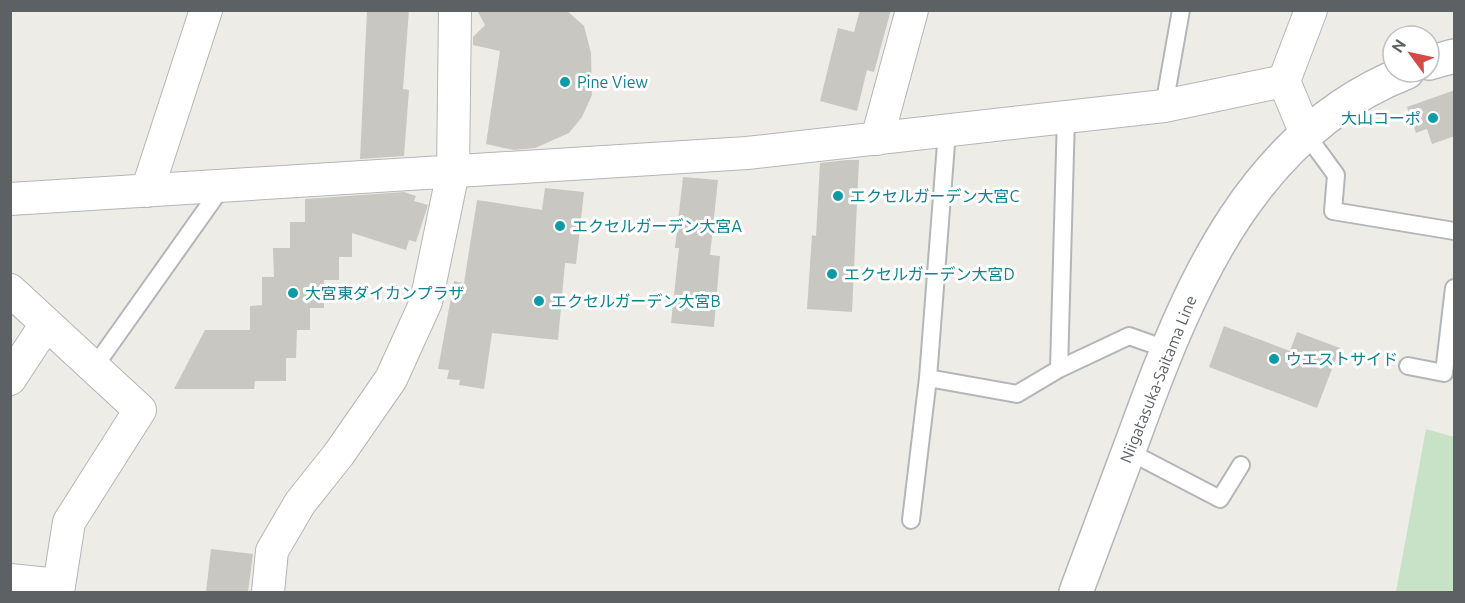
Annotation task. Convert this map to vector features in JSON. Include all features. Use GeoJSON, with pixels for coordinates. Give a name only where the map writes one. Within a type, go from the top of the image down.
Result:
{"type":"FeatureCollection","features":[{"type":"Feature","properties":{"kind":"main road","name":"Niigatasuka-Saitama Line"},"geometry":{"type":"LineString","coordinates":[[1076,592],[1166,349],[1214,249],[1244,204],[1275,165],[1306,134],[1371,86],[1381,82]]}},
{"type":"Feature","properties":{"kind":"street"},"geometry":{"type":"LineString","coordinates":[[147,191],[206,10]]}},
{"type":"Feature","properties":{"kind":"street"},"geometry":{"type":"LineString","coordinates":[[267,592],[272,550],[300,502],[339,454],[391,379],[426,302],[453,172],[455,10]]}},
{"type":"Feature","properties":{"kind":"street"},"geometry":{"type":"LineString","coordinates":[[877,139],[912,10]]}},
{"type":"Feature","properties":{"kind":"street"},"geometry":{"type":"LineString","coordinates":[[1306,134],[1284,81],[1311,10]]}},
{"type":"Feature","properties":{"kind":"street"},"geometry":{"type":"LineString","coordinates":[[10,200],[747,153],[1164,106],[1284,81]]}},
{"type":"Feature","properties":{"kind":"street"},"geometry":{"type":"LineString","coordinates":[[10,290],[95,366],[140,410],[69,522],[58,589],[10,580]]}},
{"type":"Feature","properties":{"kind":"street"},"geometry":{"type":"LineString","coordinates":[[10,379],[46,324]]}},
{"type":"Feature","properties":{"kind":"lane"},"geometry":{"type":"LineString","coordinates":[[1164,106],[1181,10]]}},
{"type":"Feature","properties":{"kind":"lane"},"geometry":{"type":"LineString","coordinates":[[1059,369],[1066,116]]}},
{"type":"Feature","properties":{"kind":"lane"},"geometry":{"type":"LineString","coordinates":[[911,520],[928,378],[947,131]]}},
{"type":"Feature","properties":{"kind":"lane"},"geometry":{"type":"LineString","coordinates":[[1306,134],[1336,175],[1333,211],[1455,231]]}},
{"type":"Feature","properties":{"kind":"lane"},"geometry":{"type":"LineString","coordinates":[[95,366],[222,187]]}},
{"type":"Feature","properties":{"kind":"lane"},"geometry":{"type":"LineString","coordinates":[[1408,366],[1444,373],[1455,288]]}},
{"type":"Feature","properties":{"kind":"lane"},"geometry":{"type":"LineString","coordinates":[[928,378],[1017,394],[1059,369],[1129,336],[1166,349]]}},
{"type":"Feature","properties":{"kind":"lane"},"geometry":{"type":"LineString","coordinates":[[1128,451],[1220,499],[1241,465]]}},
{"type":"Feature","properties":{"kind":"green space"},"geometry":{"type":"Polygon","coordinates":[[[1426,429],[1454,437],[1454,592],[1396,592],[1426,429]]]}},
{"type":"Feature","properties":{"kind":"building"},"geometry":{"type":"Polygon","coordinates":[[[367,10],[409,10],[403,89],[409,90],[404,156],[360,159],[367,10]]]}},
{"type":"Feature","properties":{"kind":"building","name":"Pine View"},"geometry":{"type":"Polygon","coordinates":[[[477,10],[566,10],[584,26],[591,53],[592,95],[582,117],[569,133],[535,148],[514,150],[486,144],[500,51],[473,45],[473,37],[485,25],[477,10]]]}},
{"type":"Feature","properties":{"kind":"building"},"geometry":{"type":"Polygon","coordinates":[[[860,10],[891,10],[874,72],[867,70],[857,111],[820,101],[838,28],[854,32],[860,10]]]}},
{"type":"Feature","properties":{"kind":"building","name":"大山コーポ"},"geometry":{"type":"Polygon","coordinates":[[[1455,90],[1455,136],[1432,144],[1427,129],[1416,133],[1407,107],[1455,90]]]}},
{"type":"Feature","properties":{"kind":"building"},"geometry":{"type":"Polygon","coordinates":[[[859,160],[852,312],[807,309],[812,235],[816,236],[820,163],[859,160]]]}},
{"type":"Feature","properties":{"kind":"building"},"geometry":{"type":"Polygon","coordinates":[[[683,177],[718,180],[710,255],[720,256],[714,327],[671,323],[679,248],[675,248],[683,177]]]}},
{"type":"Feature","properties":{"kind":"building"},"geometry":{"type":"Polygon","coordinates":[[[545,188],[584,192],[576,264],[565,263],[558,340],[492,333],[484,389],[459,385],[460,380],[447,379],[449,370],[438,369],[454,281],[464,283],[477,200],[542,210],[545,188]]]}},
{"type":"Feature","properties":{"kind":"building","name":"大宮東ダイカンプラザ"},"geometry":{"type":"Polygon","coordinates":[[[404,192],[416,196],[414,201],[428,205],[416,242],[409,240],[406,250],[352,233],[352,257],[339,257],[339,280],[324,280],[324,308],[310,308],[310,330],[297,330],[296,358],[286,358],[286,381],[255,381],[254,389],[174,389],[205,330],[250,330],[250,306],[262,305],[262,277],[274,277],[273,248],[290,248],[290,222],[305,222],[305,199],[404,192]]]}},
{"type":"Feature","properties":{"kind":"building","name":"ウエストサイド"},"geometry":{"type":"Polygon","coordinates":[[[1224,326],[1290,351],[1297,332],[1340,348],[1317,408],[1209,367],[1224,326]]]}},
{"type":"Feature","properties":{"kind":"building"},"geometry":{"type":"Polygon","coordinates":[[[211,549],[253,554],[248,592],[206,592],[211,549]]]}},
{"type":"Feature","properties":{"kind":"place","name":"Pine View"},"geometry":{"type":"Point","coordinates":[565,82]}},
{"type":"Feature","properties":{"kind":"place","name":"大山コーポ"},"geometry":{"type":"Point","coordinates":[1433,118]}},
{"type":"Feature","properties":{"kind":"place","name":"エクセルガーデン大宮C"},"geometry":{"type":"Point","coordinates":[838,196]}},
{"type":"Feature","properties":{"kind":"place","name":"エクセルガーデン大宮A"},"geometry":{"type":"Point","coordinates":[560,226]}},
{"type":"Feature","properties":{"kind":"place","name":"エクセルガーデン大宮D"},"geometry":{"type":"Point","coordinates":[832,274]}},
{"type":"Feature","properties":{"kind":"place","name":"大宮東ダイカンプラザ"},"geometry":{"type":"Point","coordinates":[293,293]}},
{"type":"Feature","properties":{"kind":"place","name":"エクセルガーデン大宮B"},"geometry":{"type":"Point","coordinates":[539,301]}},
{"type":"Feature","properties":{"kind":"place","name":"ウエストサイド"},"geometry":{"type":"Point","coordinates":[1274,359]}}]}
